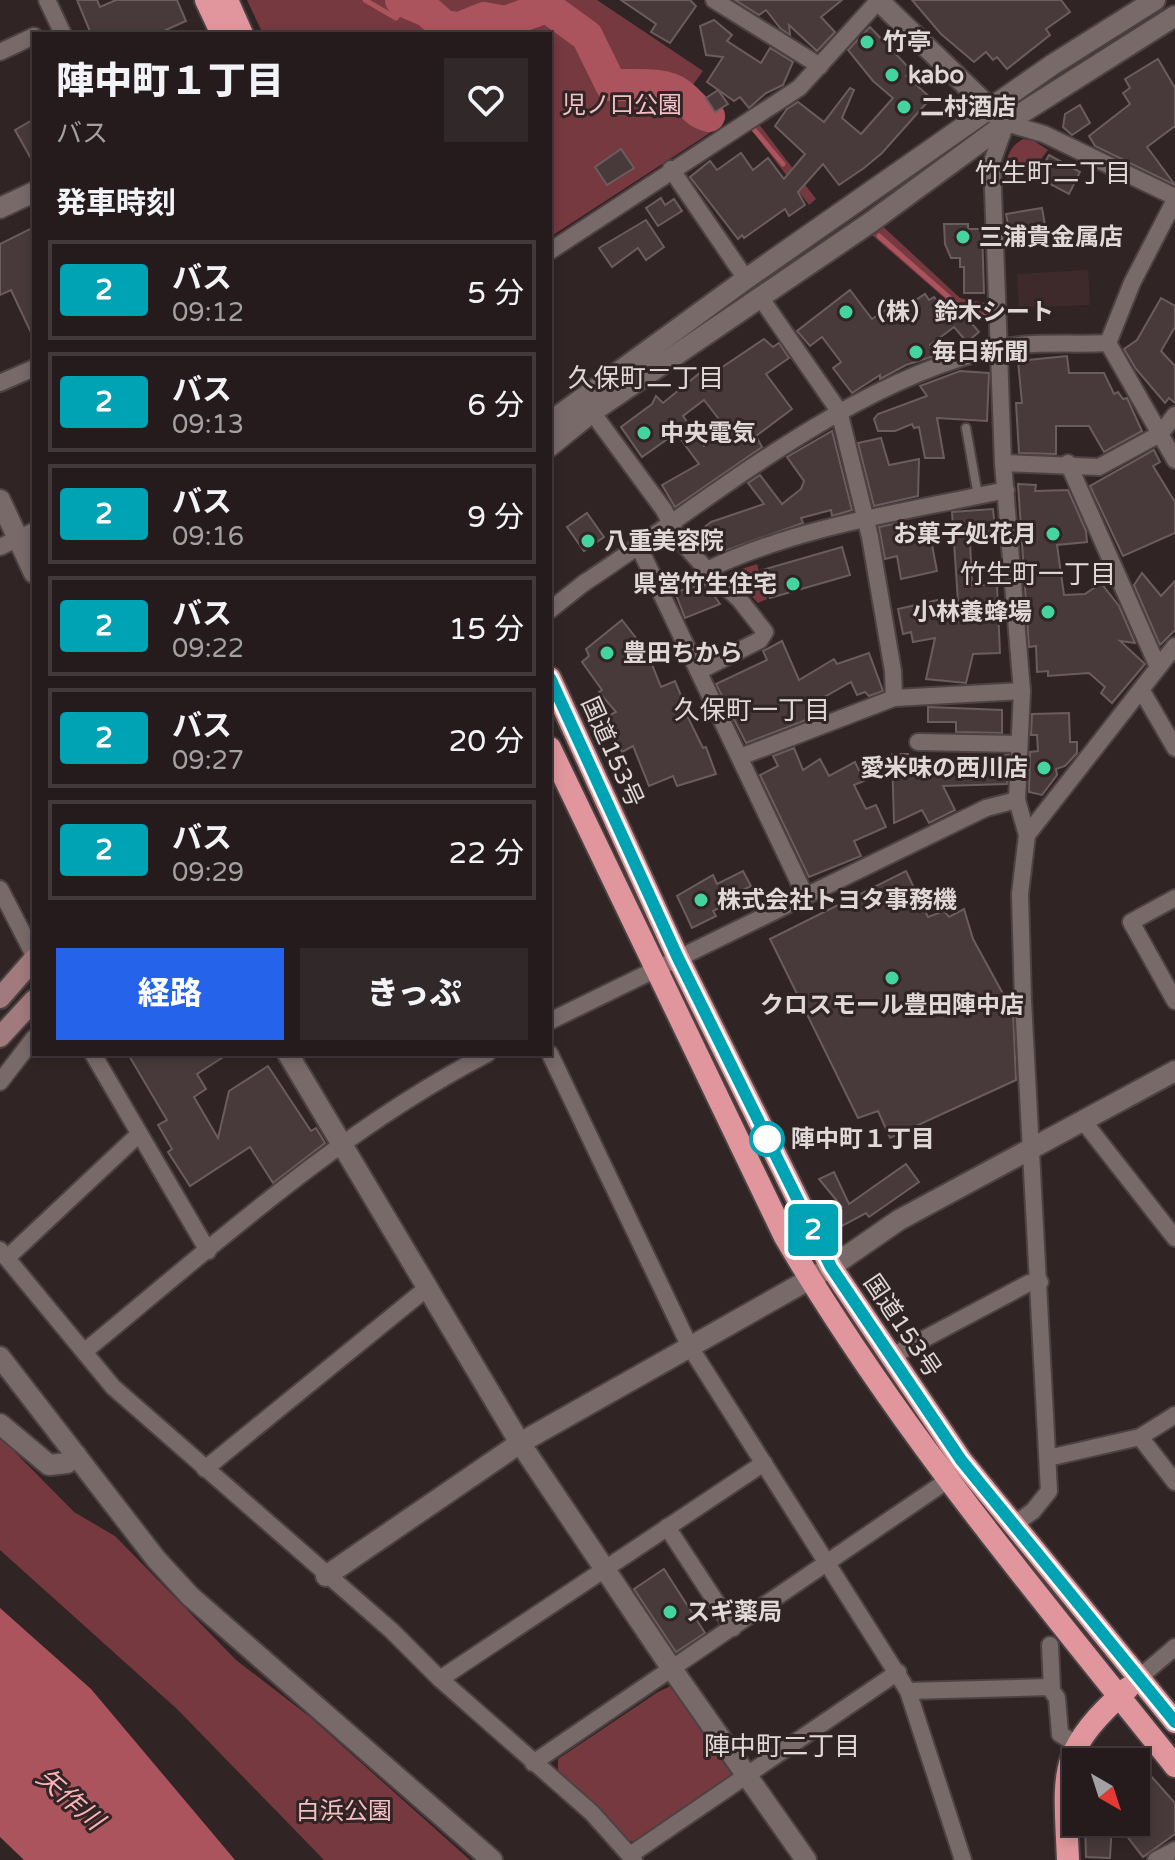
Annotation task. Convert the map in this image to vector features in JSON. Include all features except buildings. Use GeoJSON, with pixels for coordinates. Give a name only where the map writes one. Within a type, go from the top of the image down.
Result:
{"type":"FeatureCollection","features":[{"type":"Feature","properties":{"kind":"highway"},"geometry":{"type":"LineString","coordinates":[[206,0],[221,32]]}},
{"type":"Feature","properties":{"kind":"highway"},"geometry":{"type":"LineString","coordinates":[[227,0],[241,32]]}},
{"type":"Feature","properties":{"kind":"highway","name":"国道153号"},"geometry":{"type":"LineString","coordinates":[[552,682],[678,958],[831,1267],[961,1460],[1175,1722]]}},
{"type":"Feature","properties":{"kind":"highway","name":"国道153号"},"geometry":{"type":"LineString","coordinates":[[552,752],[785,1237],[809,1278],[948,1480],[1175,1766]]}},
{"type":"Feature","properties":{"kind":"highway"},"geometry":{"type":"LineString","coordinates":[[1068,1860],[1065,1786],[1076,1744],[1140,1677]]}},
{"type":"Feature","properties":{"kind":"main road"},"geometry":{"type":"LineString","coordinates":[[0,998],[32,959]]}},
{"type":"Feature","properties":{"kind":"main road"},"geometry":{"type":"LineString","coordinates":[[0,1037],[32,1002]]}},
{"type":"Feature","properties":{"kind":"street"},"geometry":{"type":"LineString","coordinates":[[47,0],[60,29]]}},
{"type":"Feature","properties":{"kind":"street"},"geometry":{"type":"LineString","coordinates":[[714,0],[820,66]]}},
{"type":"Feature","properties":{"kind":"street"},"geometry":{"type":"LineString","coordinates":[[552,250],[799,88],[878,0],[989,110],[1006,123],[1044,134],[1175,198],[1132,283],[1108,343]]}},
{"type":"Feature","properties":{"kind":"street"},"geometry":{"type":"LineString","coordinates":[[552,421],[746,279],[989,110],[1155,0]]}},
{"type":"Feature","properties":{"kind":"street"},"geometry":{"type":"LineString","coordinates":[[552,444],[592,412],[1006,123],[1175,16]]}},
{"type":"Feature","properties":{"kind":"street"},"geometry":{"type":"LineString","coordinates":[[0,52],[32,37]]}},
{"type":"Feature","properties":{"kind":"street"},"geometry":{"type":"LineString","coordinates":[[1006,123],[992,162],[992,237],[1001,348],[1003,463],[1022,691],[1017,800],[1027,835],[1020,894],[1030,1152],[1040,1282],[1049,1491],[1033,1511],[1012,1526]]}},
{"type":"Feature","properties":{"kind":"street"},"geometry":{"type":"LineString","coordinates":[[671,169],[746,279]]}},
{"type":"Feature","properties":{"kind":"street"},"geometry":{"type":"LineString","coordinates":[[0,208],[32,193]]}},
{"type":"Feature","properties":{"kind":"street"},"geometry":{"type":"LineString","coordinates":[[760,297],[839,411],[866,520],[893,671],[894,698]]}},
{"type":"Feature","properties":{"kind":"street"},"geometry":{"type":"LineString","coordinates":[[552,609],[839,411],[948,363],[1001,348],[1108,343]]}},
{"type":"Feature","properties":{"kind":"street"},"geometry":{"type":"LineString","coordinates":[[1108,343],[1175,460]]}},
{"type":"Feature","properties":{"kind":"street"},"geometry":{"type":"LineString","coordinates":[[0,383],[32,369]]}},
{"type":"Feature","properties":{"kind":"street"},"geometry":{"type":"LineString","coordinates":[[592,412],[672,524],[679,539],[739,599],[765,632],[760,640],[699,671]]}},
{"type":"Feature","properties":{"kind":"street"},"geometry":{"type":"LineString","coordinates":[[1003,463],[1068,463],[1099,467],[1160,434],[1175,415]]}},
{"type":"Feature","properties":{"kind":"street"},"geometry":{"type":"LineString","coordinates":[[1068,463],[1158,667]]}},
{"type":"Feature","properties":{"kind":"street"},"geometry":{"type":"LineString","coordinates":[[707,570],[744,552],[866,520],[1006,490]]}},
{"type":"Feature","properties":{"kind":"street"},"geometry":{"type":"LineString","coordinates":[[0,500],[32,569]]}},
{"type":"Feature","properties":{"kind":"street"},"geometry":{"type":"LineString","coordinates":[[639,547],[805,895]]}},
{"type":"Feature","properties":{"kind":"street"},"geometry":{"type":"LineString","coordinates":[[1027,835],[1175,646]]}},
{"type":"Feature","properties":{"kind":"street"},"geometry":{"type":"LineString","coordinates":[[740,757],[894,698],[1022,691]]}},
{"type":"Feature","properties":{"kind":"street"},"geometry":{"type":"LineString","coordinates":[[1142,691],[1175,748]]}},
{"type":"Feature","properties":{"kind":"street"},"geometry":{"type":"LineString","coordinates":[[918,742],[1019,744]]}},
{"type":"Feature","properties":{"kind":"street"},"geometry":{"type":"LineString","coordinates":[[552,1020],[986,808],[1017,800]]}},
{"type":"Feature","properties":{"kind":"street"},"geometry":{"type":"LineString","coordinates":[[0,889],[32,953]]}},
{"type":"Feature","properties":{"kind":"street"},"geometry":{"type":"LineString","coordinates":[[1175,898],[1131,922],[1175,1001]]}},
{"type":"Feature","properties":{"kind":"street"},"geometry":{"type":"LineString","coordinates":[[0,1082],[32,1041]]}},
{"type":"Feature","properties":{"kind":"street"},"geometry":{"type":"LineString","coordinates":[[94,1056],[208,1251]]}},
{"type":"Feature","properties":{"kind":"street"},"geometry":{"type":"LineString","coordinates":[[289,1056],[520,1443],[745,1776],[806,1860]]}},
{"type":"Feature","properties":{"kind":"street"},"geometry":{"type":"LineString","coordinates":[[85,1351],[343,1144],[442,1077],[483,1056]]}},
{"type":"Feature","properties":{"kind":"street"},"geometry":{"type":"LineString","coordinates":[[551,1056],[690,1347],[830,1563],[908,1691],[963,1860]]}},
{"type":"Feature","properties":{"kind":"street"},"geometry":{"type":"LineString","coordinates":[[326,1576],[520,1443],[831,1267],[899,1220],[1175,1071]]}},
{"type":"Feature","properties":{"kind":"street"},"geometry":{"type":"LineString","coordinates":[[1084,1122],[1174,1235]]}},
{"type":"Feature","properties":{"kind":"street"},"geometry":{"type":"LineString","coordinates":[[138,1135],[4,1254],[113,1387],[392,1631],[440,1679],[592,1813],[632,1857],[898,1672]]}},
{"type":"Feature","properties":{"kind":"street"},"geometry":{"type":"LineString","coordinates":[[892,1356],[1029,1283],[1040,1282]]}},
{"type":"Feature","properties":{"kind":"street"},"geometry":{"type":"LineString","coordinates":[[205,1469],[427,1288]]}},
{"type":"Feature","properties":{"kind":"street"},"geometry":{"type":"LineString","coordinates":[[0,1357],[156,1559],[190,1596],[492,1860]]}},
{"type":"Feature","properties":{"kind":"street"},"geometry":{"type":"LineString","coordinates":[[1048,1458],[1140,1437],[1175,1415]]}},
{"type":"Feature","properties":{"kind":"street"},"geometry":{"type":"LineString","coordinates":[[0,1424],[49,1465],[67,1463],[76,1455]]}},
{"type":"Feature","properties":{"kind":"street"},"geometry":{"type":"LineString","coordinates":[[1140,1437],[1175,1482]]}},
{"type":"Feature","properties":{"kind":"street"},"geometry":{"type":"LineString","coordinates":[[440,1679],[764,1463]]}},
{"type":"Feature","properties":{"kind":"street"},"geometry":{"type":"LineString","coordinates":[[533,1763],[948,1480]]}},
{"type":"Feature","properties":{"kind":"street"},"geometry":{"type":"LineString","coordinates":[[667,1527],[733,1628]]}},
{"type":"Feature","properties":{"kind":"street"},"geometry":{"type":"LineString","coordinates":[[1050,1645],[1052,1689],[1057,1698],[1060,1734],[1076,1744]]}},
{"type":"Feature","properties":{"kind":"street"},"geometry":{"type":"LineString","coordinates":[[1140,1677],[1175,1647]]}},
{"type":"Feature","properties":{"kind":"street"},"geometry":{"type":"LineString","coordinates":[[908,1691],[1052,1689]]}},
{"type":"Feature","properties":{"kind":"street"},"geometry":{"type":"LineString","coordinates":[[1156,1860],[1175,1850]]}},
{"type":"Feature","properties":{"kind":"lane"},"geometry":{"type":"LineString","coordinates":[[966,428],[978,496]]}},
{"type":"Feature","properties":{"kind":"shaded area"},"geometry":{"type":"Polygon","coordinates":[[[1088,270],[1090,305],[1019,308],[1017,274],[1088,270]]]}},
{"type":"Feature","properties":{"kind":"green space","name":"児ノ口公園"},"geometry":{"type":"Polygon","coordinates":[[[247,0],[597,0],[703,71],[692,86],[719,127],[552,236],[552,32],[262,32],[247,0]]]}},
{"type":"Feature","properties":{"kind":"green space"},"geometry":{"type":"Polygon","coordinates":[[[756,120],[816,199],[809,205],[748,125],[756,120]]]}},
{"type":"Feature","properties":{"kind":"green space"},"geometry":{"type":"Polygon","coordinates":[[[1023,139],[1034,141],[1048,150],[1031,172],[1007,182],[1008,158],[1013,147],[1023,139]]]}},
{"type":"Feature","properties":{"kind":"green space"},"geometry":{"type":"Polygon","coordinates":[[[877,221],[960,298],[985,303],[984,321],[965,316],[865,229],[877,221]]]}},
{"type":"Feature","properties":{"kind":"green space"},"geometry":{"type":"Polygon","coordinates":[[[757,564],[767,599],[758,603],[730,573],[757,564]]]}},
{"type":"Feature","properties":{"kind":"green space","name":"白浜公園"},"geometry":{"type":"Polygon","coordinates":[[[0,1437],[74,1512],[115,1536],[236,1660],[310,1717],[470,1860],[324,1860],[177,1709],[0,1550],[0,1437]]]}},
{"type":"Feature","properties":{"kind":"green space"},"geometry":{"type":"Polygon","coordinates":[[[673,1685],[735,1777],[635,1841],[628,1841],[594,1803],[558,1772],[558,1759],[673,1685]]]}},
{"type":"Feature","properties":{"kind":"water"},"geometry":{"type":"Polygon","coordinates":[[[429,19],[459,28],[474,24],[480,32],[428,32],[425,28],[429,19]]]}},
{"type":"Feature","properties":{"kind":"water","name":"矢作川"},"geometry":{"type":"Polygon","coordinates":[[[0,1608],[91,1689],[235,1860],[24,1860],[0,1837],[0,1608]]]}},
{"type":"Feature","properties":{"kind":"waterway"},"geometry":{"type":"LineString","coordinates":[[365,0],[396,18],[407,3]]}},
{"type":"Feature","properties":{"kind":"waterway"},"geometry":{"type":"LineString","coordinates":[[401,0],[427,11],[444,26],[459,28],[484,18],[505,22],[547,7],[587,36],[611,85],[665,87],[680,94],[696,110],[709,116]]}},
{"type":"Feature","properties":{"kind":"waterway"},"geometry":{"type":"LineString","coordinates":[[709,116],[722,119]]}},
{"type":"Feature","properties":{"kind":"waterway"},"geometry":{"type":"LineString","coordinates":[[751,126],[783,164]]}},
{"type":"Feature","properties":{"kind":"waterway"},"geometry":{"type":"LineString","coordinates":[[879,236],[969,315],[990,317]]}},
{"type":"Feature","properties":{"kind":"bus line","name":"2"},"geometry":{"type":"LineString","coordinates":[[552,682],[678,958],[831,1267],[961,1460],[1175,1722]]}},
{"type":"Feature","properties":{"kind":"place","name":"竹亭"},"geometry":{"type":"Point","coordinates":[867,42]}},
{"type":"Feature","properties":{"kind":"place","name":"kabo"},"geometry":{"type":"Point","coordinates":[892,75]}},
{"type":"Feature","properties":{"kind":"place","name":"二村酒店"},"geometry":{"type":"Point","coordinates":[904,107]}},
{"type":"Feature","properties":{"kind":"place","name":"三浦貴金属店"},"geometry":{"type":"Point","coordinates":[963,237]}},
{"type":"Feature","properties":{"kind":"place","name":"（株）鈴木シート"},"geometry":{"type":"Point","coordinates":[846,312]}},
{"type":"Feature","properties":{"kind":"place","name":"毎日新聞"},"geometry":{"type":"Point","coordinates":[916,352]}},
{"type":"Feature","properties":{"kind":"place","name":"中央電気"},"geometry":{"type":"Point","coordinates":[644,433]}},
{"type":"Feature","properties":{"kind":"place","name":"お菓子処花月"},"geometry":{"type":"Point","coordinates":[1053,534]}},
{"type":"Feature","properties":{"kind":"place","name":"八重美容院"},"geometry":{"type":"Point","coordinates":[588,541]}},
{"type":"Feature","properties":{"kind":"place","name":"県営竹生住宅"},"geometry":{"type":"Point","coordinates":[793,584]}},
{"type":"Feature","properties":{"kind":"place","name":"小林養蜂場"},"geometry":{"type":"Point","coordinates":[1048,612]}},
{"type":"Feature","properties":{"kind":"place","name":"豊田ちから"},"geometry":{"type":"Point","coordinates":[607,653]}},
{"type":"Feature","properties":{"kind":"place","name":"愛米味の西川店"},"geometry":{"type":"Point","coordinates":[1044,768]}},
{"type":"Feature","properties":{"kind":"place","name":"株式会社トヨタ事務機"},"geometry":{"type":"Point","coordinates":[701,900]}},
{"type":"Feature","properties":{"kind":"place","name":"クロスモール豊田陣中店"},"geometry":{"type":"Point","coordinates":[892,978]}},
{"type":"Feature","properties":{"kind":"place","name":"陣中町１丁目"},"geometry":{"type":"Point","coordinates":[767,1139]}},
{"type":"Feature","properties":{"kind":"place","name":"スギ薬局"},"geometry":{"type":"Point","coordinates":[670,1612]}},
{"type":"Feature","properties":{"kind":"district","name":"竹生町二丁目"},"geometry":{"type":"Point","coordinates":[1053,173]}},
{"type":"Feature","properties":{"kind":"district","name":"久保町二丁目"},"geometry":{"type":"Point","coordinates":[646,378]}},
{"type":"Feature","properties":{"kind":"district","name":"竹生町一丁目"},"geometry":{"type":"Point","coordinates":[1038,574]}},
{"type":"Feature","properties":{"kind":"district","name":"久保町一丁目"},"geometry":{"type":"Point","coordinates":[752,710]}},
{"type":"Feature","properties":{"kind":"district","name":"陣中町二丁目"},"geometry":{"type":"Point","coordinates":[782,1746]}}]}
